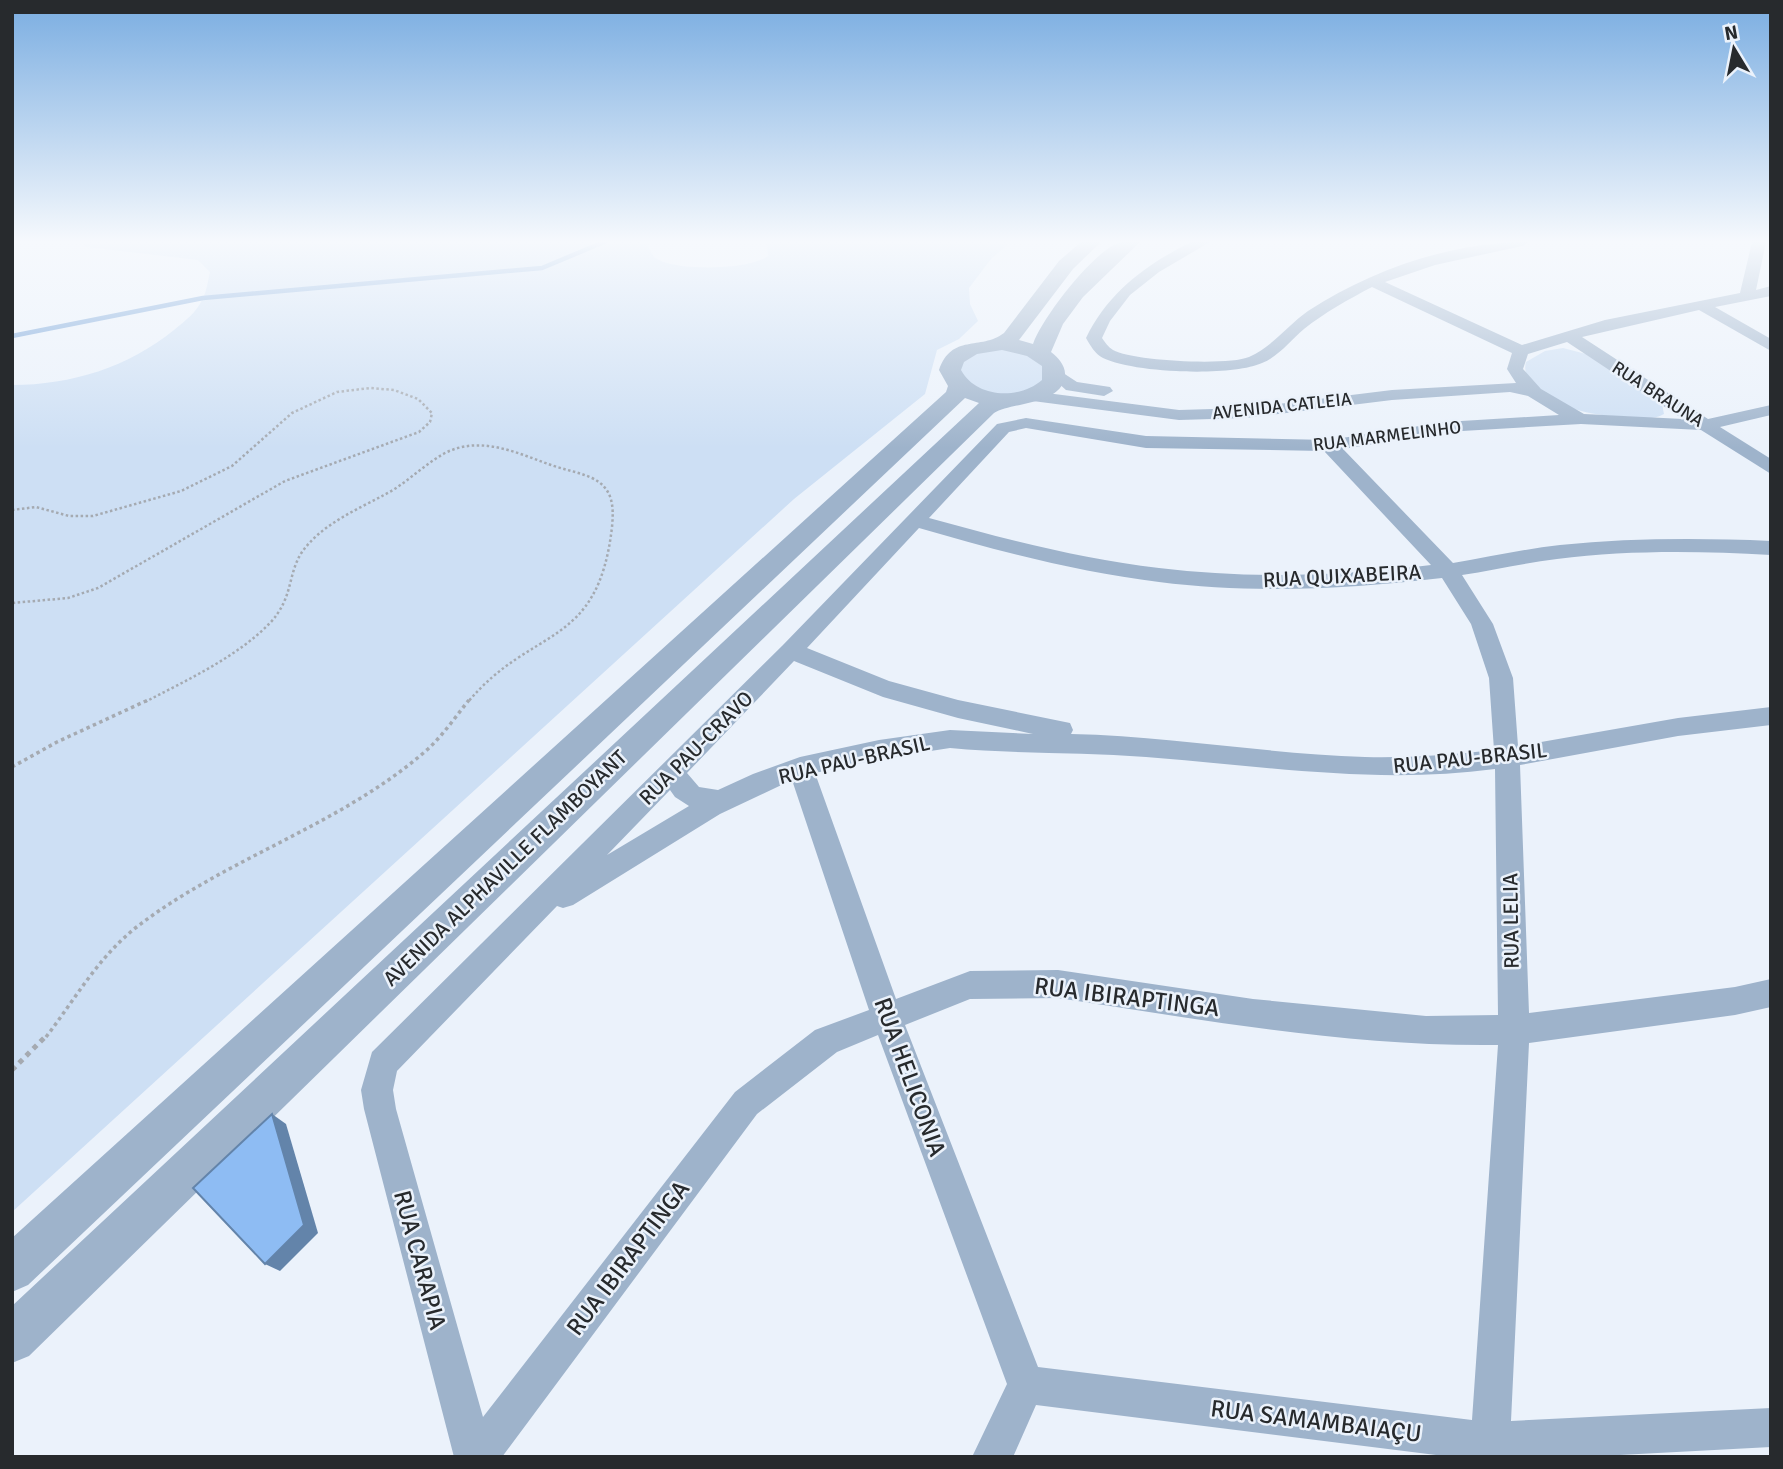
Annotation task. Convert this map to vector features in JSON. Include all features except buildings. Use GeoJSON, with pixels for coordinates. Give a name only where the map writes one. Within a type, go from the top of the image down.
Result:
{"type":"FeatureCollection","features":[{"type":"Feature","properties":{"kind":"street"},"geometry":{"type":"LineString","coordinates":[[1002,344],[1011,337],[1031,311]]}},
{"type":"Feature","properties":{"kind":"street"},"geometry":{"type":"LineString","coordinates":[[1040,354],[1043,340],[1064,311]]}},
{"type":"Feature","properties":{"kind":"street"},"geometry":{"type":"LineString","coordinates":[[1109,311],[1099,324],[1094,338],[1108,354],[1135,360],[1178,364],[1245,364],[1261,358],[1302,323],[1322,311]]}},
{"type":"Feature","properties":{"kind":"street"},"geometry":{"type":"LineString","coordinates":[[1434,311],[1521,351],[1605,325],[1670,311]]}},
{"type":"Feature","properties":{"kind":"street"},"geometry":{"type":"LineString","coordinates":[[1710,311],[1771,346]]}},
{"type":"Feature","properties":{"kind":"street","name":"RUA BRAUNA"},"geometry":{"type":"LineString","coordinates":[[1569,335],[1771,468]]}},
{"type":"Feature","properties":{"kind":"street"},"geometry":{"type":"LineString","coordinates":[[1011,408],[959,387],[951,379],[948,370],[951,362],[970,348],[1002,344],[1022,347],[1040,354],[1052,366],[1054,372]]}},
{"type":"Feature","properties":{"kind":"street"},"geometry":{"type":"LineString","coordinates":[[1521,351],[1515,369],[1521,381],[1533,393],[1581,419]]}},
{"type":"Feature","properties":{"kind":"street","name":"AVENIDA CATLEIA"},"geometry":{"type":"LineString","coordinates":[[1054,372],[1072,386],[1183,398],[1235,397],[1371,382],[1500,375],[1515,369]]}},
{"type":"Feature","properties":{"kind":"street","name":"AVENIDA ALPHAVILLE FLAMBOYANT"},"geometry":{"type":"LineString","coordinates":[[12,1339],[986,408],[1011,408],[1044,390],[1052,382],[1054,372]]}},
{"type":"Feature","properties":{"kind":"street","name":"AVENIDA ALPHAVILLE FLAMBOYANT"},"geometry":{"type":"LineString","coordinates":[[12,1269],[945,405],[959,387]]}},
{"type":"Feature","properties":{"kind":"street","name":"AVENIDA CATLEIA"},"geometry":{"type":"LineString","coordinates":[[1011,408],[1179,415],[1245,413],[1418,393],[1510,387],[1533,393]]}},
{"type":"Feature","properties":{"kind":"street","name":"RUA MARMELINHO"},"geometry":{"type":"LineString","coordinates":[[1011,408],[1026,423],[1146,442],[1329,446],[1445,426],[1581,419],[1704,425],[1771,410]]}},
{"type":"Feature","properties":{"kind":"street","name":"RUA PAU-CRAVO"},"geometry":{"type":"LineString","coordinates":[[383,1063],[539,909],[917,521],[1011,408]]}},
{"type":"Feature","properties":{"kind":"street","name":"RUA LELIA"},"geometry":{"type":"LineString","coordinates":[[1329,446],[1448,570],[1482,624],[1501,678],[1507,758],[1514,1030],[1491,1449]]}},
{"type":"Feature","properties":{"kind":"street","name":"RUA QUIXABEIRA"},"geometry":{"type":"LineString","coordinates":[[917,521],[1021,551],[1133,572],[1243,581],[1366,577],[1448,570],[1559,552],[1645,546],[1771,548]]}},
{"type":"Feature","properties":{"kind":"street","name":"RUA PAU-BRASIL"},"geometry":{"type":"LineString","coordinates":[[791,651],[883,688],[958,709],[1115,740],[1126,745]]}},
{"type":"Feature","properties":{"kind":"street","name":"RUA PAU-BRASIL"},"geometry":{"type":"LineString","coordinates":[[950,739],[962,732],[965,726],[965,720],[958,709]]}},
{"type":"Feature","properties":{"kind":"street","name":"RUA PAU-BRASIL"},"geometry":{"type":"LineString","coordinates":[[539,909],[720,802],[763,781],[800,767],[950,739],[1126,745],[1278,760],[1399,767],[1507,758],[1720,719],[1771,716]]}},
{"type":"Feature","properties":{"kind":"street","name":"RUA HELICONIA"},"geometry":{"type":"LineString","coordinates":[[800,767],[887,1017],[1026,1385]]}},
{"type":"Feature","properties":{"kind":"street"},"geometry":{"type":"LineString","coordinates":[[673,769],[680,786],[687,792],[706,802],[720,802]]}},
{"type":"Feature","properties":{"kind":"street","name":"RUA IBIRAPTINGA"},"geometry":{"type":"LineString","coordinates":[[475,1457],[746,1103],[826,1041],[970,985],[1058,984],[1253,1013],[1426,1031],[1514,1030],[1735,1001],[1771,993]]}},
{"type":"Feature","properties":{"kind":"street","name":"RUA CARAPIA"},"geometry":{"type":"LineString","coordinates":[[383,1063],[377,1090],[380,1109],[475,1457]]}},
{"type":"Feature","properties":{"kind":"street"},"geometry":{"type":"LineString","coordinates":[[992,1457],[1026,1385]]}},
{"type":"Feature","properties":{"kind":"street","name":"RUA SAMAMBAIAÇU"},"geometry":{"type":"LineString","coordinates":[[1026,1385],[1491,1449],[1771,1427]]}},
{"type":"Feature","properties":{"kind":"path"},"geometry":{"type":"LineString","coordinates":[[12,510],[44,507],[66,515],[87,517],[132,507],[213,479],[230,469],[289,415],[316,400],[352,389],[374,388],[407,393],[427,404],[432,413],[430,422],[419,432],[324,463],[286,480],[241,502],[177,546],[102,586],[78,596],[54,601],[12,603]]}},
{"type":"Feature","properties":{"kind":"path"},"geometry":{"type":"LineString","coordinates":[[12,766],[61,739],[134,708],[236,651],[270,623],[288,596],[293,570],[303,551],[316,538],[341,519],[405,484],[440,456],[455,449],[483,444],[498,446],[590,477],[611,494],[614,506],[610,546],[601,580],[586,609],[553,638],[498,672],[475,693],[434,744],[385,781],[332,814],[208,881],[142,923],[91,972],[54,1026],[12,1070]]}},
{"type":"Feature","properties":{"kind":"shaded area"},"geometry":{"type":"Polygon","coordinates":[[[973,311],[978,321],[959,339],[937,350],[925,394],[794,499],[12,1212],[12,385],[56,382],[118,364],[156,343],[194,312],[973,311]]]}},
{"type":"Feature","properties":{"kind":"shaded area"},"geometry":{"type":"Polygon","coordinates":[[[1563,348],[1586,354],[1662,404],[1664,414],[1648,418],[1580,411],[1546,394],[1526,372],[1526,362],[1545,351],[1563,348]]]}},
{"type":"Feature","properties":{"kind":"shaded area"},"geometry":{"type":"Polygon","coordinates":[[[980,349],[1017,350],[1044,364],[1042,384],[1011,396],[972,390],[956,364],[980,349]]]}},
{"type":"Feature","properties":{"kind":"waterway"},"geometry":{"type":"LineString","coordinates":[[12,336],[140,311]]}}]}
